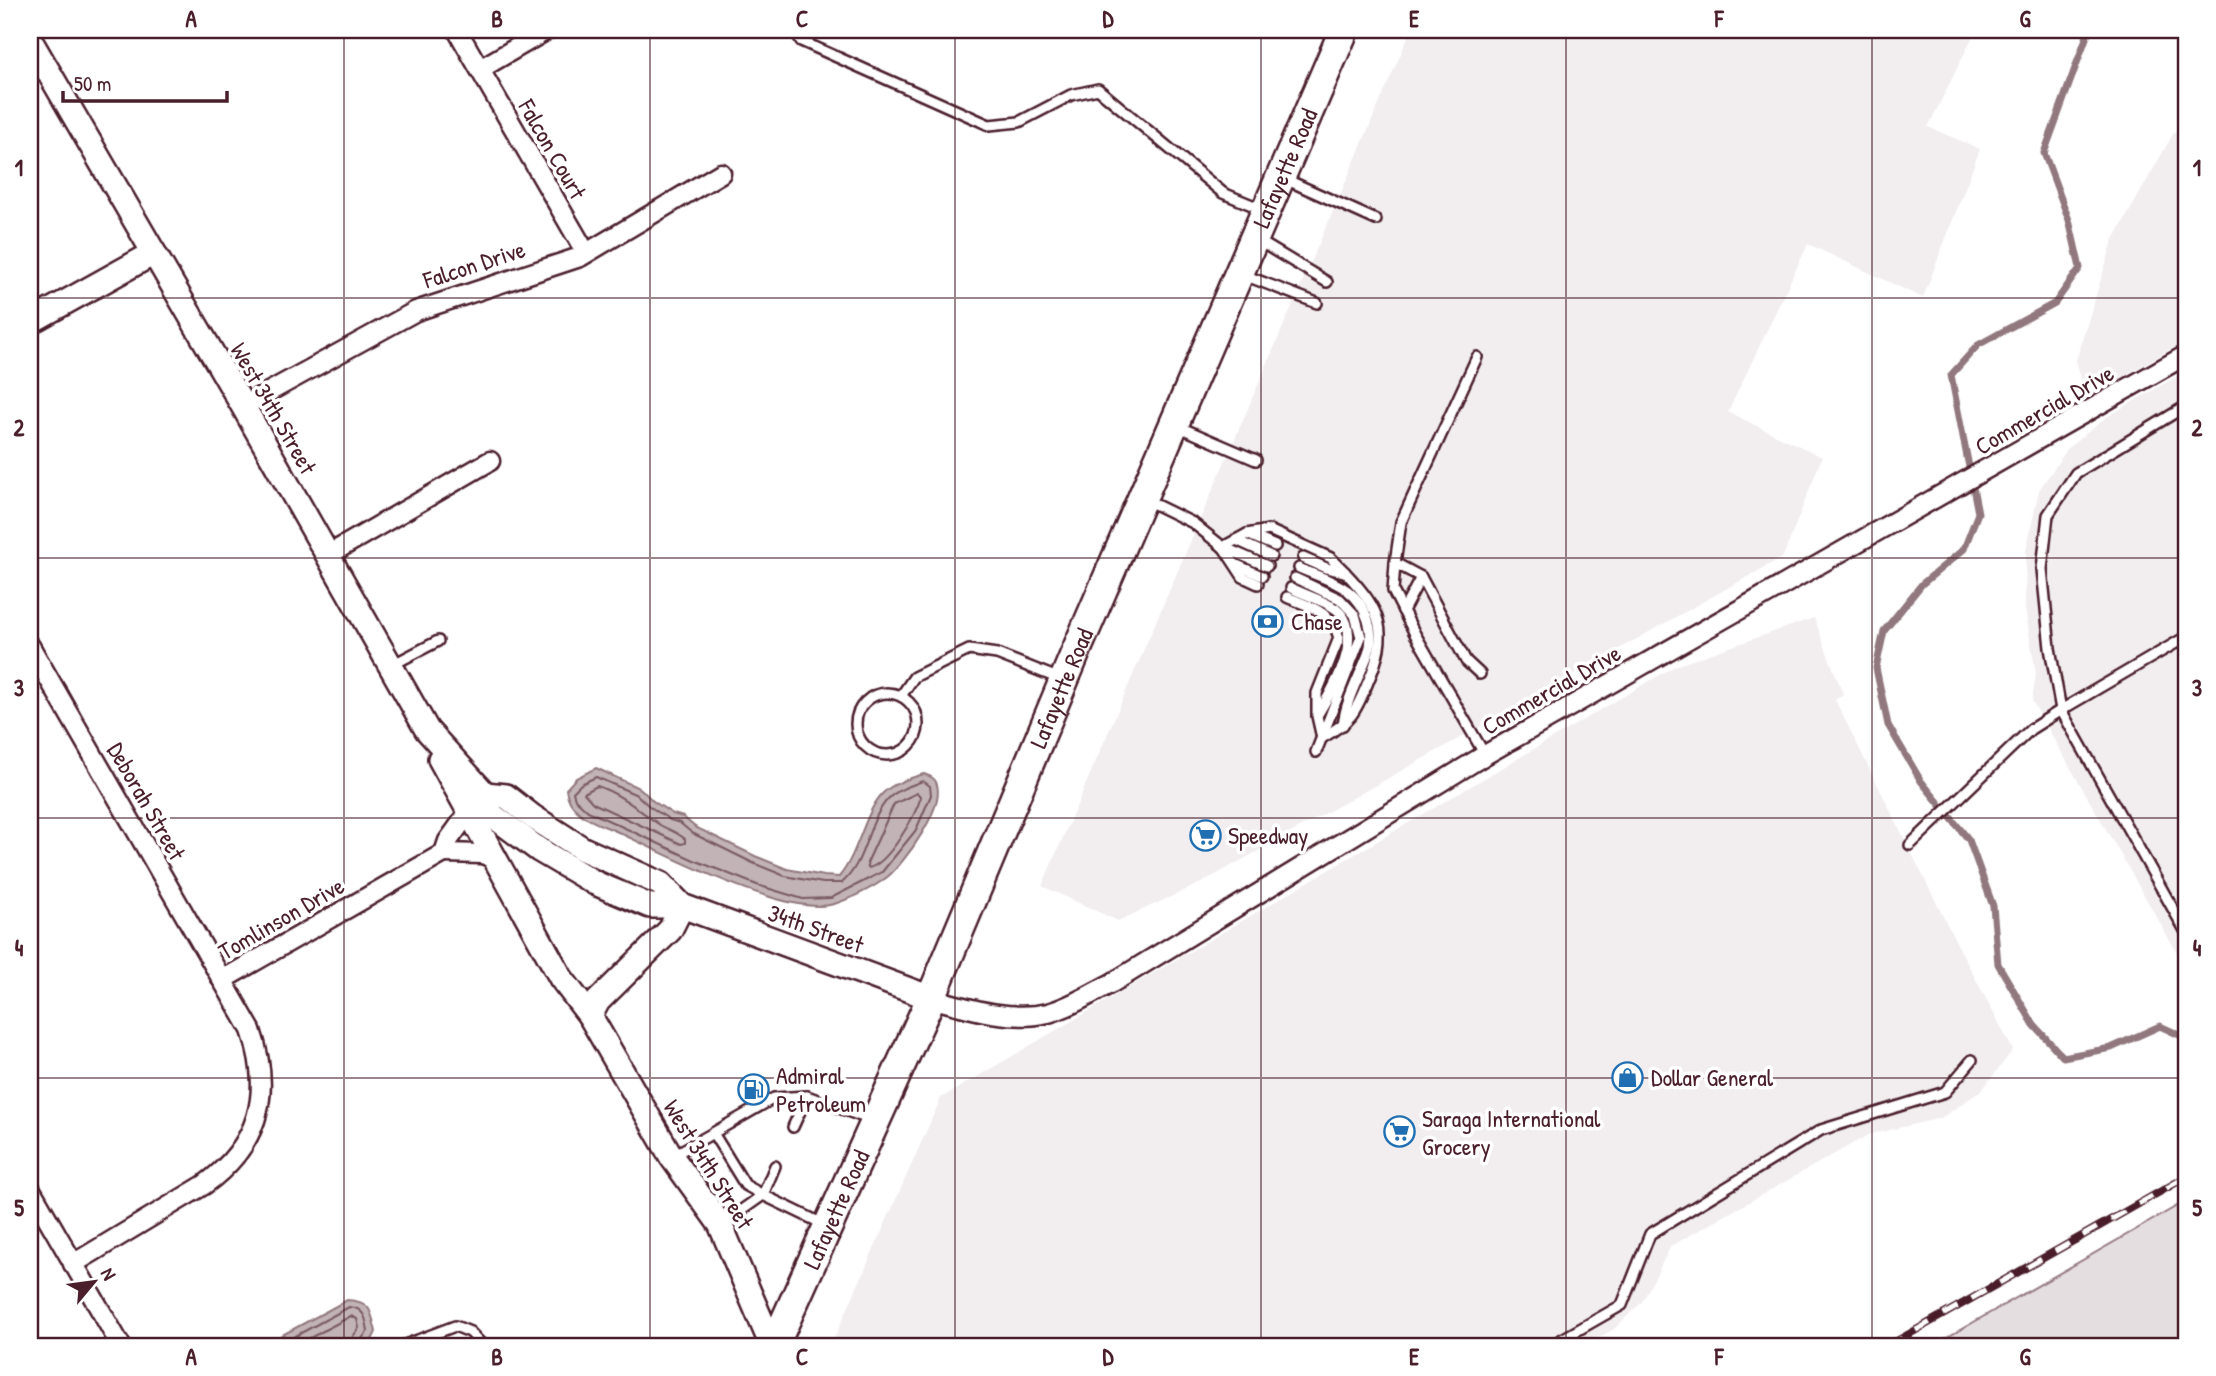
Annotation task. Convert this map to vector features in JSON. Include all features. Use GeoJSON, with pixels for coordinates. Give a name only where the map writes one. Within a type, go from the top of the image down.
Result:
{"type":"FeatureCollection","features":[{"type":"Feature","properties":{"kind":"main road","name":"Lafayette Road"},"geometry":{"type":"LineString","coordinates":[[773,1346],[931,998],[1142,498],[1344,30]]}},
{"type":"Feature","properties":{"kind":"street","name":"Falcon Court"},"geometry":{"type":"LineString","coordinates":[[457,30],[586,253]]}},
{"type":"Feature","properties":{"kind":"street"},"geometry":{"type":"LineString","coordinates":[[480,69],[547,30]]}},
{"type":"Feature","properties":{"kind":"street","name":"West 34th Street"},"geometry":{"type":"LineString","coordinates":[[30,40],[391,666],[561,978],[590,1016],[671,1156],[720,1224],[773,1346]]}},
{"type":"Feature","properties":{"kind":"street","name":"Falcon Drive"},"geometry":{"type":"LineString","coordinates":[[243,406],[416,311],[586,253],[721,173]]}},
{"type":"Feature","properties":{"kind":"street"},"geometry":{"type":"LineString","coordinates":[[30,322],[154,253]]}},
{"type":"Feature","properties":{"kind":"street","name":"Commercial Drive"},"geometry":{"type":"LineString","coordinates":[[931,998],[976,1010],[1018,1015],[1046,1013],[1067,1006],[1112,983],[1485,755],[2185,358]]}},
{"type":"Feature","properties":{"kind":"street"},"geometry":{"type":"LineString","coordinates":[[328,555],[490,461]]}},
{"type":"Feature","properties":{"kind":"street","name":"Deborah Street"},"geometry":{"type":"LineString","coordinates":[[30,646],[222,980]]}},
{"type":"Feature","properties":{"kind":"street","name":"West 34th Street"},"geometry":{"type":"LineString","coordinates":[[427,730],[485,794],[506,796],[583,849],[661,884],[682,906]]}},
{"type":"Feature","properties":{"kind":"street"},"geometry":{"type":"LineString","coordinates":[[468,811],[444,853],[482,854],[494,858]]}},
{"type":"Feature","properties":{"kind":"street","name":"Tomlinson Drive"},"geometry":{"type":"LineString","coordinates":[[74,1264],[210,1180],[235,1157],[249,1136],[261,1100],[261,1070],[251,1030],[222,980],[444,853]]}},
{"type":"Feature","properties":{"kind":"street"},"geometry":{"type":"LineString","coordinates":[[590,1016],[598,1000],[670,930],[682,906]]}},
{"type":"Feature","properties":{"kind":"street","name":"34th Street"},"geometry":{"type":"LineString","coordinates":[[682,906],[931,998]]}},
{"type":"Feature","properties":{"kind":"street"},"geometry":{"type":"LineString","coordinates":[[30,1188],[121,1346]]}},
{"type":"Feature","properties":{"kind":"lane"},"geometry":{"type":"LineString","coordinates":[[796,30],[801,41],[989,125],[1019,122],[1071,95],[1098,89],[1223,193],[1266,210]]}},
{"type":"Feature","properties":{"kind":"lane"},"geometry":{"type":"LineString","coordinates":[[1280,177],[1376,220]]}},
{"type":"Feature","properties":{"kind":"lane"},"geometry":{"type":"LineString","coordinates":[[1254,238],[1327,282]]}},
{"type":"Feature","properties":{"kind":"lane"},"geometry":{"type":"LineString","coordinates":[[1239,273],[1317,303]]}},
{"type":"Feature","properties":{"kind":"lane"},"geometry":{"type":"LineString","coordinates":[[1477,357],[1401,522],[1393,591],[1485,755]]}},
{"type":"Feature","properties":{"kind":"lane"},"geometry":{"type":"LineString","coordinates":[[2186,406],[2076,473],[2048,515],[2042,569],[2050,649],[2061,710],[2186,932]]}},
{"type":"Feature","properties":{"kind":"lane"},"geometry":{"type":"LineString","coordinates":[[1174,425],[1256,460]]}},
{"type":"Feature","properties":{"kind":"lane"},"geometry":{"type":"LineString","coordinates":[[1142,498],[1193,523],[1223,547],[1267,566]]}},
{"type":"Feature","properties":{"kind":"lane"},"geometry":{"type":"LineString","coordinates":[[1223,547],[1247,534],[1269,530],[1331,558],[1369,600],[1381,630],[1379,658],[1355,713],[1343,725],[1322,738]]}},
{"type":"Feature","properties":{"kind":"lane"},"geometry":{"type":"LineString","coordinates":[[1236,540],[1273,551],[1247,534]]}},
{"type":"Feature","properties":{"kind":"lane"},"geometry":{"type":"LineString","coordinates":[[1223,547],[1235,564],[1260,580]]}},
{"type":"Feature","properties":{"kind":"lane"},"geometry":{"type":"LineString","coordinates":[[1303,558],[1326,568],[1345,572]]}},
{"type":"Feature","properties":{"kind":"lane"},"geometry":{"type":"LineString","coordinates":[[1395,563],[1421,577],[1466,661],[1480,674]]}},
{"type":"Feature","properties":{"kind":"lane"},"geometry":{"type":"LineString","coordinates":[[1316,752],[1361,637],[1355,615],[1340,599],[1297,573],[1348,591],[1365,612],[1370,625],[1369,651],[1345,707],[1343,725]]}},
{"type":"Feature","properties":{"kind":"lane"},"geometry":{"type":"LineString","coordinates":[[1403,611],[1421,577]]}},
{"type":"Feature","properties":{"kind":"lane"},"geometry":{"type":"LineString","coordinates":[[1289,593],[1329,617],[1339,638],[1317,693],[1317,716],[1322,738]]}},
{"type":"Feature","properties":{"kind":"lane"},"geometry":{"type":"LineString","coordinates":[[1910,845],[2031,729],[2186,637]]}},
{"type":"Feature","properties":{"kind":"lane"},"geometry":{"type":"LineString","coordinates":[[391,666],[438,641]]}},
{"type":"Feature","properties":{"kind":"lane"},"geometry":{"type":"LineString","coordinates":[[901,696],[914,677],[969,650],[997,654],[1065,681]]}},
{"type":"Feature","properties":{"kind":"lane"},"geometry":{"type":"LineString","coordinates":[[883,692],[901,696],[910,702],[916,712],[918,729],[914,739],[904,750],[894,754],[881,754],[871,750],[859,739],[856,728],[860,709],[873,696],[883,692]]}},
{"type":"Feature","properties":{"kind":"lane"},"geometry":{"type":"LineString","coordinates":[[1550,1346],[1622,1305],[1650,1234],[1821,1130],[1945,1092],[1972,1059]]}},
{"type":"Feature","properties":{"kind":"lane"},"geometry":{"type":"LineString","coordinates":[[671,1156],[774,1098],[807,1096],[875,1122]]}},
{"type":"Feature","properties":{"kind":"lane"},"geometry":{"type":"LineString","coordinates":[[793,1127],[807,1096]]}},
{"type":"Feature","properties":{"kind":"lane"},"geometry":{"type":"LineString","coordinates":[[713,1133],[745,1185],[828,1227]]}},
{"type":"Feature","properties":{"kind":"lane"},"geometry":{"type":"LineString","coordinates":[[720,1224],[763,1195],[775,1166]]}},
{"type":"Feature","properties":{"kind":"lane"},"geometry":{"type":"LineString","coordinates":[[402,1346],[454,1326],[470,1332],[483,1346]]}},
{"type":"Feature","properties":{"kind":"shaded area"},"geometry":{"type":"Polygon","coordinates":[[[1411,30],[1976,30],[1928,127],[1980,149],[1923,298],[1808,244],[1728,412],[1822,457],[1783,557],[1201,883],[1118,921],[1042,886],[1411,30]]]}},
{"type":"Feature","properties":{"kind":"shaded area"},"geometry":{"type":"Polygon","coordinates":[[[2186,125],[2186,340],[2086,398],[2076,360],[2113,241],[2173,134],[2186,125]]]}},
{"type":"Feature","properties":{"kind":"shaded area"},"geometry":{"type":"Polygon","coordinates":[[[2186,371],[2186,968],[2032,701],[2036,674],[2025,609],[2026,551],[2039,490],[2068,448],[2108,416],[2186,371]]]}},
{"type":"Feature","properties":{"kind":"shaded area"},"geometry":{"type":"Polygon","coordinates":[[[1814,618],[1843,694],[1835,700],[2013,1050],[1982,1090],[1941,1118],[1868,1135],[1671,1246],[1642,1302],[1614,1329],[1584,1346],[831,1346],[941,1098],[1675,666],[1814,618]]]}},
{"type":"Feature","properties":{"kind":"shaded area"},"geometry":{"type":"Polygon","coordinates":[[[2186,1201],[2186,1346],[1932,1346],[2186,1201]]]}},
{"type":"Feature","properties":{"kind":"water"},"geometry":{"type":"Polygon","coordinates":[[[596,768],[641,789],[653,801],[683,817],[695,827],[755,856],[787,869],[824,876],[839,877],[852,856],[876,801],[887,789],[924,774],[935,780],[938,792],[930,819],[913,848],[894,871],[854,896],[834,904],[814,906],[788,902],[727,882],[586,818],[571,804],[566,789],[576,778],[596,768]]]}},
{"type":"Feature","properties":{"kind":"water"},"geometry":{"type":"Polygon","coordinates":[[[347,1300],[361,1302],[371,1313],[376,1332],[372,1340],[363,1346],[262,1346],[347,1300]]]}},
{"type":"Feature","properties":{"kind":"waterway"},"geometry":{"type":"LineString","coordinates":[[2089,30],[2044,153],[2069,220],[2080,268],[2055,303],[1978,345],[1951,375],[1978,513],[1964,549],[1922,584],[1884,631],[1876,668],[1888,725],[1921,781],[1969,840],[1993,906],[1998,964],[2034,1025],[2063,1057],[2111,1048],[2160,1026],[2186,1038]]}},
{"type":"Feature","properties":{"kind":"railway"},"geometry":{"type":"LineString","coordinates":[[1888,1346],[2186,1177]]}},
{"type":"Feature","properties":{"kind":"place","name":"Chase"},"geometry":{"type":"Point","coordinates":[1268,621]}},
{"type":"Feature","properties":{"kind":"place","name":"Speedway"},"geometry":{"type":"Point","coordinates":[1205,835]}},
{"type":"Feature","properties":{"kind":"place","name":"Dollar General"},"geometry":{"type":"Point","coordinates":[1628,1077]}},
{"type":"Feature","properties":{"kind":"place","name":"Admiral Petroleum"},"geometry":{"type":"Point","coordinates":[753,1089]}},
{"type":"Feature","properties":{"kind":"place","name":"Saraga International Grocery"},"geometry":{"type":"Point","coordinates":[1399,1132]}}]}
